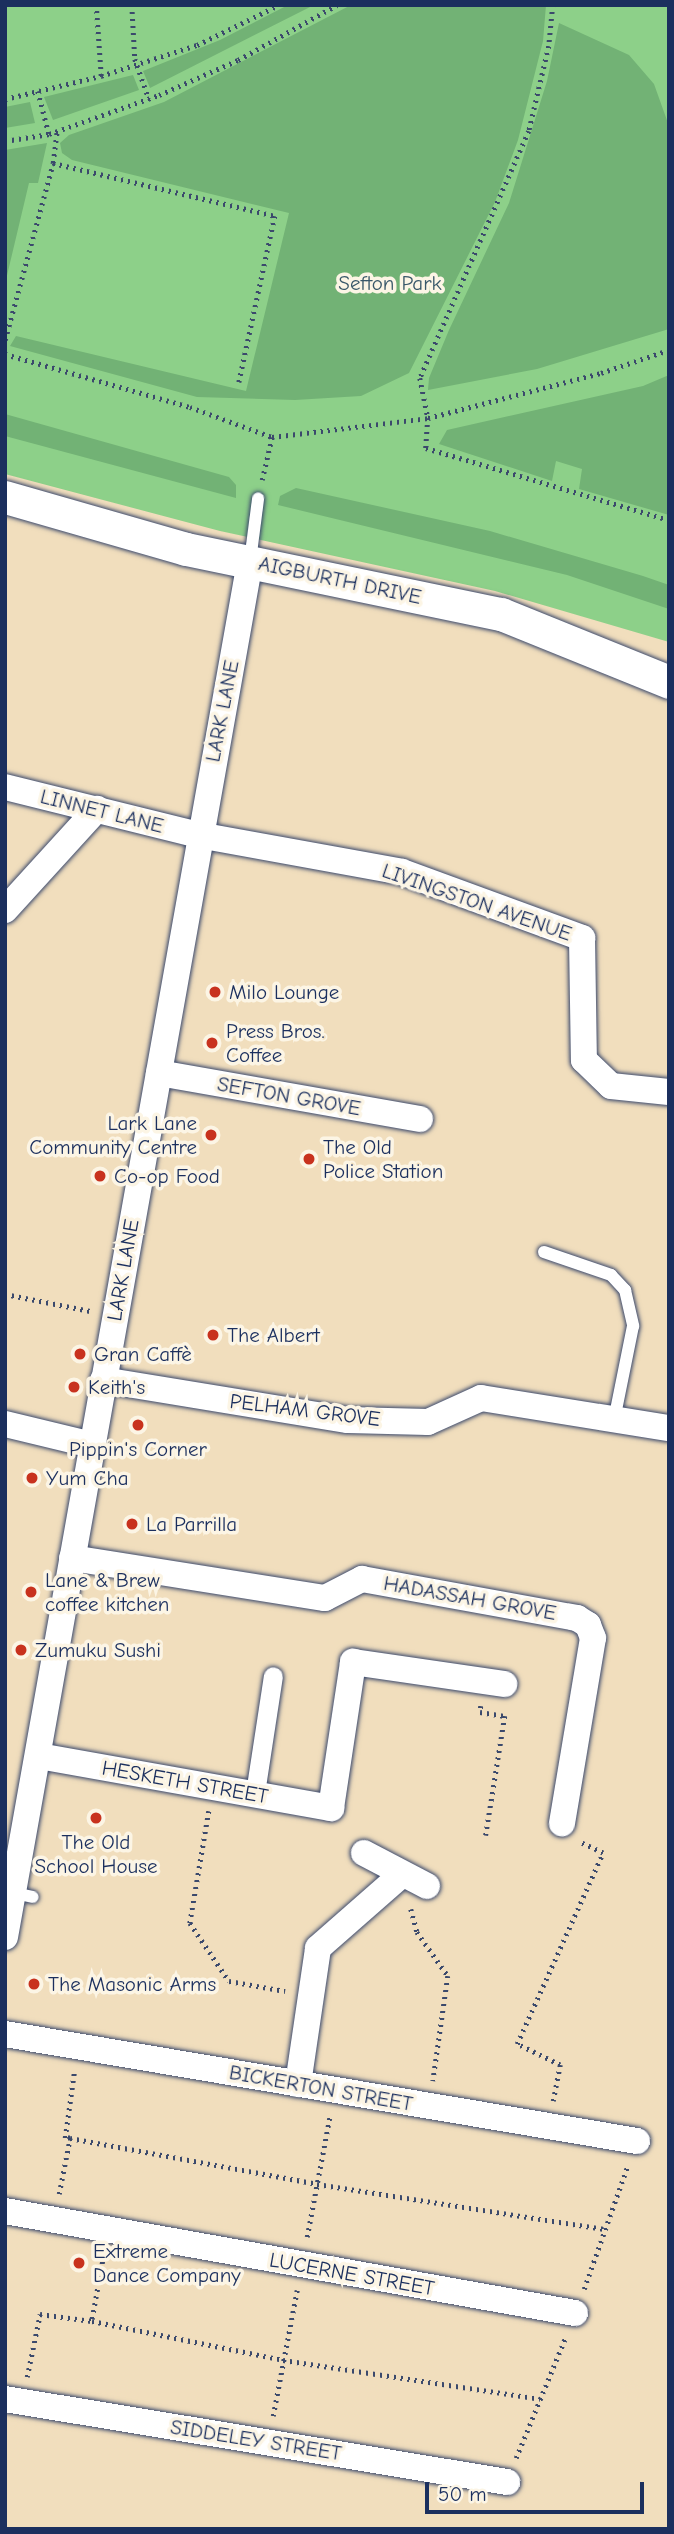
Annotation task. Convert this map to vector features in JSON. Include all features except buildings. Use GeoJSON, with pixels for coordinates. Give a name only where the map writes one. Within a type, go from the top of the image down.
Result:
{"type":"FeatureCollection","features":[{"type":"Feature","properties":{"kind":"street","name":"AIGBURTH DRIVE"},"geometry":{"type":"LineString","coordinates":[[5,498],[186,549],[502,614],[669,682]]}},
{"type":"Feature","properties":{"kind":"street","name":"LARK LANE"},"geometry":{"type":"LineString","coordinates":[[5,1937],[23,1895],[39,1756],[72,1558],[250,561]]}},
{"type":"Feature","properties":{"kind":"street","name":"LINNET LANE"},"geometry":{"type":"LineString","coordinates":[[5,787],[199,835]]}},
{"type":"Feature","properties":{"kind":"street"},"geometry":{"type":"LineString","coordinates":[[5,910],[97,809]]}},
{"type":"Feature","properties":{"kind":"street","name":"LIVINGSTON AVENUE"},"geometry":{"type":"LineString","coordinates":[[199,835],[402,872],[582,938],[584,1060],[611,1086],[669,1092]]}},
{"type":"Feature","properties":{"kind":"street","name":"SEFTON GROVE"},"geometry":{"type":"LineString","coordinates":[[159,1073],[419,1119]]}},
{"type":"Feature","properties":{"kind":"street","name":"PELHAM GROVE"},"geometry":{"type":"LineString","coordinates":[[103,1380],[348,1420],[428,1422],[481,1398],[669,1428]]}},
{"type":"Feature","properties":{"kind":"street"},"geometry":{"type":"LineString","coordinates":[[5,1424],[92,1444]]}},
{"type":"Feature","properties":{"kind":"street","name":"HADASSAH GROVE"},"geometry":{"type":"LineString","coordinates":[[72,1558],[325,1598],[362,1579],[577,1618],[588,1625],[593,1638],[567,1831]]}},
{"type":"Feature","properties":{"kind":"street","name":"HESKETH STREET"},"geometry":{"type":"LineString","coordinates":[[39,1756],[331,1808],[353,1662],[494,1682]]}},
{"type":"Feature","properties":{"kind":"street"},"geometry":{"type":"LineString","coordinates":[[255,1793],[273,1676]]}},
{"type":"Feature","properties":{"kind":"street"},"geometry":{"type":"LineString","coordinates":[[364,1853],[401,1875],[427,1886]]}},
{"type":"Feature","properties":{"kind":"street"},"geometry":{"type":"LineString","coordinates":[[298,2084],[318,1948],[401,1875]]}},
{"type":"Feature","properties":{"kind":"street","name":"BICKERTON STREET"},"geometry":{"type":"LineString","coordinates":[[5,2034],[637,2141]]}},
{"type":"Feature","properties":{"kind":"street","name":"LUCERNE STREET"},"geometry":{"type":"LineString","coordinates":[[5,2211],[576,2313]]}},
{"type":"Feature","properties":{"kind":"street","name":"SIDDELEY STREET"},"geometry":{"type":"LineString","coordinates":[[14,2400],[507,2482]]}},
{"type":"Feature","properties":{"kind":"lane"},"geometry":{"type":"LineString","coordinates":[[250,561],[258,499]]}},
{"type":"Feature","properties":{"kind":"lane"},"geometry":{"type":"LineString","coordinates":[[544,1252],[611,1275],[625,1290],[633,1326],[614,1420]]}},
{"type":"Feature","properties":{"kind":"path"},"geometry":{"type":"LineString","coordinates":[[96,5],[101,76]]}},
{"type":"Feature","properties":{"kind":"path"},"geometry":{"type":"LineString","coordinates":[[132,5],[137,65],[149,99]]}},
{"type":"Feature","properties":{"kind":"path"},"geometry":{"type":"LineString","coordinates":[[5,99],[101,76],[198,45],[279,5]]}},
{"type":"Feature","properties":{"kind":"path"},"geometry":{"type":"LineString","coordinates":[[5,141],[49,134],[149,99],[238,60],[337,5]]}},
{"type":"Feature","properties":{"kind":"path"},"geometry":{"type":"LineString","coordinates":[[553,5],[549,46],[529,131],[420,378],[428,418],[426,448],[669,520]]}},
{"type":"Feature","properties":{"kind":"path"},"geometry":{"type":"LineString","coordinates":[[38,91],[49,134]]}},
{"type":"Feature","properties":{"kind":"path"},"geometry":{"type":"LineString","coordinates":[[5,340],[53,163],[57,131]]}},
{"type":"Feature","properties":{"kind":"path"},"geometry":{"type":"LineString","coordinates":[[53,163],[275,216],[239,382]]}},
{"type":"Feature","properties":{"kind":"path"},"geometry":{"type":"LineString","coordinates":[[5,354],[190,407],[272,437],[428,418],[601,373],[669,351]]}},
{"type":"Feature","properties":{"kind":"path"},"geometry":{"type":"LineString","coordinates":[[258,499],[272,437]]}},
{"type":"Feature","properties":{"kind":"path"},"geometry":{"type":"LineString","coordinates":[[5,1294],[115,1316]]}},
{"type":"Feature","properties":{"kind":"path"},"geometry":{"type":"LineString","coordinates":[[486,1835],[505,1716],[480,1712],[494,1682]]}},
{"type":"Feature","properties":{"kind":"path"},"geometry":{"type":"LineString","coordinates":[[213,1786],[190,1923],[229,1981],[311,1995]]}},
{"type":"Feature","properties":{"kind":"path"},"geometry":{"type":"LineString","coordinates":[[549,2126],[559,2065],[517,2044],[603,1853],[567,1831]]}},
{"type":"Feature","properties":{"kind":"path"},"geometry":{"type":"LineString","coordinates":[[401,1875],[417,1932],[448,1976],[429,2106]]}},
{"type":"Feature","properties":{"kind":"path"},"geometry":{"type":"LineString","coordinates":[[78,2047],[65,2137],[317,2184],[605,2229]]}},
{"type":"Feature","properties":{"kind":"path"},"geometry":{"type":"LineString","coordinates":[[268,2443],[335,2090]]}},
{"type":"Feature","properties":{"kind":"path"},"geometry":{"type":"LineString","coordinates":[[54,2219],[70,2138]]}},
{"type":"Feature","properties":{"kind":"path"},"geometry":{"type":"LineString","coordinates":[[92,2321],[108,2230]]}},
{"type":"Feature","properties":{"kind":"path"},"geometry":{"type":"LineString","coordinates":[[14,2400],[40,2314],[92,2321],[283,2360],[540,2399]]}},
{"type":"Feature","properties":{"kind":"green space","name":"Sefton Park"},"geometry":{"type":"Polygon","coordinates":[[[5,5],[669,5],[669,642],[495,591],[220,531],[5,474],[5,5]]]}},
{"type":"Feature","properties":{"kind":"green space"},"geometry":{"type":"Polygon","coordinates":[[[288,5],[314,5],[150,88],[143,71],[220,40],[288,5]]]}},
{"type":"Feature","properties":{"kind":"green space"},"geometry":{"type":"Polygon","coordinates":[[[351,5],[546,5],[543,41],[518,140],[495,202],[409,373],[361,396],[295,400],[197,397],[10,346],[16,336],[246,391],[289,213],[72,160],[62,153],[60,143],[69,135],[164,102],[351,5]]]}},
{"type":"Feature","properties":{"kind":"green space"},"geometry":{"type":"Polygon","coordinates":[[[559,23],[629,55],[654,84],[669,126],[669,329],[537,369],[428,390],[429,378],[449,330],[509,203],[547,81],[559,23]]]}},
{"type":"Feature","properties":{"kind":"green space"},"geometry":{"type":"Polygon","coordinates":[[[133,75],[139,90],[53,120],[44,97],[133,75]]]}},
{"type":"Feature","properties":{"kind":"green space"},"geometry":{"type":"Polygon","coordinates":[[[30,102],[35,123],[5,128],[5,107],[30,102]]]}},
{"type":"Feature","properties":{"kind":"green space"},"geometry":{"type":"Polygon","coordinates":[[[47,143],[38,183],[29,183],[5,284],[5,150],[47,143]]]}},
{"type":"Feature","properties":{"kind":"green space"},"geometry":{"type":"Polygon","coordinates":[[[669,375],[669,515],[579,489],[582,469],[556,461],[552,481],[439,444],[447,430],[643,386],[669,375]]]}},
{"type":"Feature","properties":{"kind":"green space"},"geometry":{"type":"Polygon","coordinates":[[[5,414],[229,477],[236,485],[236,498],[5,436],[5,414]]]}},
{"type":"Feature","properties":{"kind":"green space"},"geometry":{"type":"Polygon","coordinates":[[[296,488],[490,531],[643,576],[669,585],[669,609],[567,575],[278,505],[280,496],[296,488]]]}},
{"type":"Feature","properties":{"kind":"place","name":"Milo Lounge"},"geometry":{"type":"Point","coordinates":[215,992]}},
{"type":"Feature","properties":{"kind":"place","name":"Press Bros. Coffee"},"geometry":{"type":"Point","coordinates":[212,1043]}},
{"type":"Feature","properties":{"kind":"place","name":"Lark Lane Community Centre"},"geometry":{"type":"Point","coordinates":[211,1135]}},
{"type":"Feature","properties":{"kind":"place","name":"The Old Police Station"},"geometry":{"type":"Point","coordinates":[309,1159]}},
{"type":"Feature","properties":{"kind":"place","name":"Co-op Food"},"geometry":{"type":"Point","coordinates":[100,1176]}},
{"type":"Feature","properties":{"kind":"place","name":"The Albert"},"geometry":{"type":"Point","coordinates":[213,1335]}},
{"type":"Feature","properties":{"kind":"place","name":"Gran Caffè"},"geometry":{"type":"Point","coordinates":[80,1354]}},
{"type":"Feature","properties":{"kind":"place","name":"Keith's"},"geometry":{"type":"Point","coordinates":[74,1387]}},
{"type":"Feature","properties":{"kind":"place","name":"Pippin's Corner"},"geometry":{"type":"Point","coordinates":[138,1425]}},
{"type":"Feature","properties":{"kind":"place","name":"Yum Cha"},"geometry":{"type":"Point","coordinates":[32,1478]}},
{"type":"Feature","properties":{"kind":"place","name":"La Parrilla"},"geometry":{"type":"Point","coordinates":[132,1524]}},
{"type":"Feature","properties":{"kind":"place","name":"Lane & Brew coffee kitchen"},"geometry":{"type":"Point","coordinates":[31,1592]}},
{"type":"Feature","properties":{"kind":"place","name":"Zumuku Sushi"},"geometry":{"type":"Point","coordinates":[21,1650]}},
{"type":"Feature","properties":{"kind":"place","name":"The Old School House"},"geometry":{"type":"Point","coordinates":[96,1818]}},
{"type":"Feature","properties":{"kind":"place","name":"The Masonic Arms"},"geometry":{"type":"Point","coordinates":[34,1984]}},
{"type":"Feature","properties":{"kind":"place","name":"Extreme Dance Company"},"geometry":{"type":"Point","coordinates":[79,2263]}}]}
